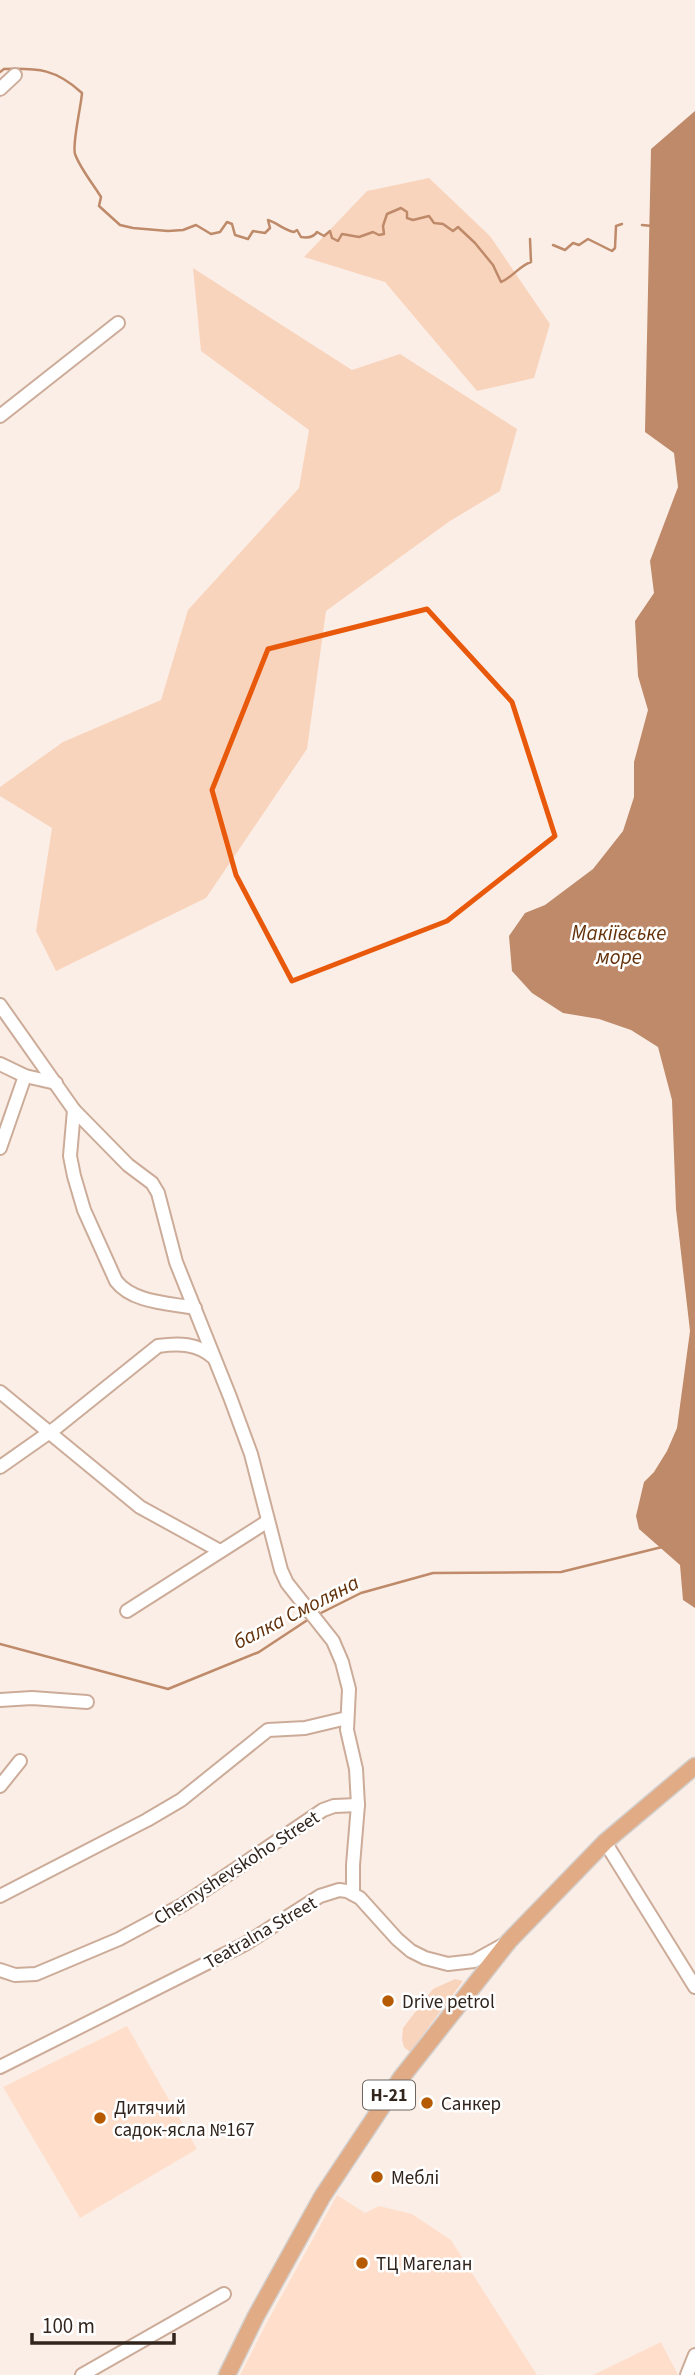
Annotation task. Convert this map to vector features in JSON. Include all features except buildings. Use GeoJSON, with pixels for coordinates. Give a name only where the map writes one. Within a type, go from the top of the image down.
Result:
{"type":"FeatureCollection","features":[{"type":"Feature","properties":{"kind":"main road","name":"Н-21"},"geometry":{"type":"LineString","coordinates":[[226,2375],[322,2197],[401,2078],[509,1941],[606,1842],[695,1766]]}},
{"type":"Feature","properties":{"kind":"street"},"geometry":{"type":"LineString","coordinates":[[0,89],[15,75]]}},
{"type":"Feature","properties":{"kind":"street"},"geometry":{"type":"LineString","coordinates":[[0,416],[118,323]]}},
{"type":"Feature","properties":{"kind":"street"},"geometry":{"type":"LineString","coordinates":[[0,1005],[74,1110],[128,1166],[152,1183],[158,1193],[176,1262],[251,1454],[287,1583],[333,1641],[342,1662],[349,1689],[347,1730],[356,1769],[358,1805],[353,1894],[360,1898],[397,1939],[425,1958],[448,1964],[474,1961],[509,1941]]}},
{"type":"Feature","properties":{"kind":"street"},"geometry":{"type":"LineString","coordinates":[[0,1064],[25,1076],[56,1083]]}},
{"type":"Feature","properties":{"kind":"street"},"geometry":{"type":"LineString","coordinates":[[0,1148],[25,1076]]}},
{"type":"Feature","properties":{"kind":"street"},"geometry":{"type":"LineString","coordinates":[[74,1110],[70,1156],[74,1176],[84,1210],[117,1281],[123,1290],[134,1296],[195,1308]]}},
{"type":"Feature","properties":{"kind":"street"},"geometry":{"type":"LineString","coordinates":[[0,1467],[158,1346],[192,1346],[215,1358]]}},
{"type":"Feature","properties":{"kind":"street"},"geometry":{"type":"LineString","coordinates":[[0,1392],[140,1507],[220,1551]]}},
{"type":"Feature","properties":{"kind":"street"},"geometry":{"type":"LineString","coordinates":[[127,1611],[268,1521]]}},
{"type":"Feature","properties":{"kind":"street"},"geometry":{"type":"LineString","coordinates":[[0,1700],[32,1698],[87,1702]]}},
{"type":"Feature","properties":{"kind":"street"},"geometry":{"type":"LineString","coordinates":[[0,1896],[181,1800],[268,1730],[305,1728],[347,1718]]}},
{"type":"Feature","properties":{"kind":"street"},"geometry":{"type":"LineString","coordinates":[[0,1786],[20,1761]]}},
{"type":"Feature","properties":{"kind":"street","name":"Chernyshevskoho Street"},"geometry":{"type":"LineString","coordinates":[[0,1970],[15,1975],[36,1974],[107,1945],[184,1904],[323,1810],[334,1806],[358,1805]]}},
{"type":"Feature","properties":{"kind":"street"},"geometry":{"type":"LineString","coordinates":[[606,1842],[695,1987]]}},
{"type":"Feature","properties":{"kind":"street","name":"Teatralna Street"},"geometry":{"type":"LineString","coordinates":[[0,2067],[245,1944],[320,1896],[339,1890],[353,1894]]}},
{"type":"Feature","properties":{"kind":"street"},"geometry":{"type":"LineString","coordinates":[[82,2375],[224,2294]]}},
{"type":"Feature","properties":{"kind":"street"},"geometry":{"type":"LineString","coordinates":[[687,2375],[695,2355]]}},
{"type":"Feature","properties":{"kind":"highlighted area"},"geometry":{"type":"Polygon","coordinates":[[[427,609],[512,702],[555,836],[447,921],[292,981],[236,875],[212,790],[268,649],[427,609]]]}},
{"type":"Feature","properties":{"kind":"shaded area"},"geometry":{"type":"Polygon","coordinates":[[[429,178],[490,236],[550,324],[534,378],[477,391],[385,282],[304,257],[367,191],[429,178]]]}},
{"type":"Feature","properties":{"kind":"shaded area"},"geometry":{"type":"Polygon","coordinates":[[[193,268],[352,370],[400,354],[517,429],[500,491],[450,521],[326,611],[307,749],[206,898],[56,971],[36,931],[52,828],[0,796],[0,787],[63,742],[161,700],[188,610],[299,488],[309,430],[201,351],[193,268]]]}},
{"type":"Feature","properties":{"kind":"shaded area"},"geometry":{"type":"Polygon","coordinates":[[[455,1979],[463,1981],[410,2052],[404,2047],[403,2028],[433,1989],[455,1979]]]}},
{"type":"Feature","properties":{"kind":"shaded area","name":"Дитячий садок-ясла №167"},"geometry":{"type":"Polygon","coordinates":[[[127,2026],[197,2149],[80,2218],[3,2087],[127,2026]]]}},
{"type":"Feature","properties":{"kind":"shaded area"},"geometry":{"type":"Polygon","coordinates":[[[337,2195],[365,2213],[379,2206],[412,2214],[451,2240],[537,2375],[240,2375],[337,2195]]]}},
{"type":"Feature","properties":{"kind":"shaded area"},"geometry":{"type":"Polygon","coordinates":[[[661,2342],[678,2375],[593,2375],[661,2342]]]}},
{"type":"Feature","properties":{"kind":"water","name":"Макіївське море"},"geometry":{"type":"Polygon","coordinates":[[[695,111],[695,1608],[683,1600],[680,1565],[639,1529],[636,1516],[644,1482],[667,1451],[677,1428],[690,1331],[676,1209],[672,1100],[658,1047],[631,1030],[599,1019],[563,1013],[532,993],[512,971],[509,936],[525,913],[545,905],[593,869],[623,831],[634,797],[634,762],[648,710],[638,676],[635,621],[654,593],[650,561],[678,487],[674,453],[645,432],[651,149],[695,111]]]}},
{"type":"Feature","properties":{"kind":"waterway"},"geometry":{"type":"LineString","coordinates":[[0,72],[4,69],[46,72],[64,79],[82,93],[75,154],[101,197],[99,206],[120,225],[168,231],[183,230],[196,225],[211,234],[220,232],[227,222],[232,224],[235,235],[248,239],[253,231],[265,233],[270,228],[268,220],[290,231],[297,230],[301,237],[310,237],[317,232],[324,236],[330,231],[332,238],[338,241],[342,234],[359,237],[373,232],[384,234],[383,226],[387,214],[401,208],[407,212],[407,218],[413,220],[429,216],[434,223],[443,224],[453,231],[458,227],[493,265],[501,282],[531,262],[530,239]]}},
{"type":"Feature","properties":{"kind":"waterway"},"geometry":{"type":"LineString","coordinates":[[553,245],[565,250],[573,243],[579,245],[588,239],[612,251],[615,248],[616,226],[622,224]]}},
{"type":"Feature","properties":{"kind":"waterway"},"geometry":{"type":"LineString","coordinates":[[642,225],[652,226]]}},
{"type":"Feature","properties":{"kind":"waterway","name":"балка Смоляна"},"geometry":{"type":"LineString","coordinates":[[319,1614],[361,1593],[433,1573],[561,1572],[662,1547]]}},
{"type":"Feature","properties":{"kind":"waterway","name":"балка Смоляна"},"geometry":{"type":"LineString","coordinates":[[0,1644],[168,1689],[259,1652],[309,1619]]}},
{"type":"Feature","properties":{"kind":"place","name":"Drive petrol"},"geometry":{"type":"Point","coordinates":[388,2001]}},
{"type":"Feature","properties":{"kind":"place","name":"Санкер"},"geometry":{"type":"Point","coordinates":[427,2103]}},
{"type":"Feature","properties":{"kind":"place","name":"Дитячий садок-ясла №167"},"geometry":{"type":"Point","coordinates":[100,2118]}},
{"type":"Feature","properties":{"kind":"place","name":"Меблі"},"geometry":{"type":"Point","coordinates":[377,2177]}},
{"type":"Feature","properties":{"kind":"place","name":"ТЦ Магелан"},"geometry":{"type":"Point","coordinates":[362,2263]}}]}
